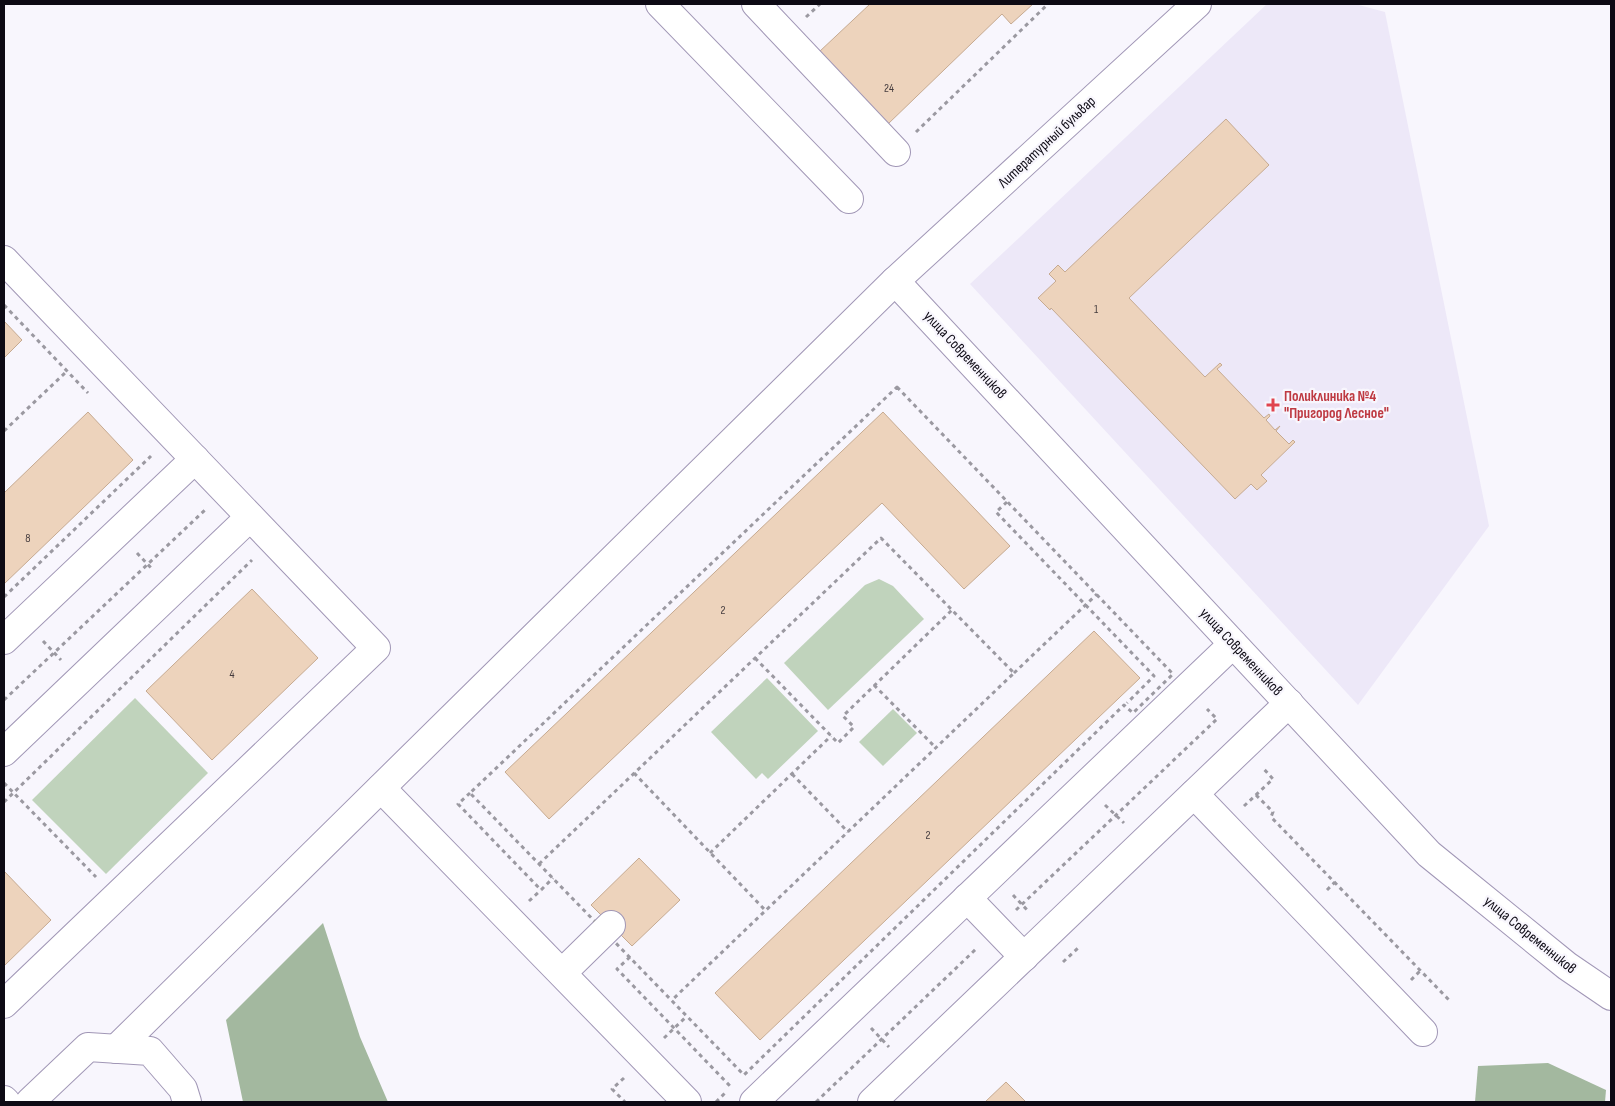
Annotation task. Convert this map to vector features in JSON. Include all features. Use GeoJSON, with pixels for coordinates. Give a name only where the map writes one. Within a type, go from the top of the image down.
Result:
{"type":"FeatureCollection","features":[{"type":"Feature","properties":{"kind":"street"},"geometry":{"type":"LineString","coordinates":[[660,4],[849,199]]}},
{"type":"Feature","properties":{"kind":"street"},"geometry":{"type":"LineString","coordinates":[[756,4],[896,152]]}},
{"type":"Feature","properties":{"kind":"street","name":"Литературный бульвар"},"geometry":{"type":"LineString","coordinates":[[116,1049],[896,280],[1197,4]]}},
{"type":"Feature","properties":{"kind":"street"},"geometry":{"type":"LineString","coordinates":[[4,260],[376,648],[4,1004]]}},
{"type":"Feature","properties":{"kind":"street","name":"улица Современников"},"geometry":{"type":"LineString","coordinates":[[896,280],[1429,854],[1567,966],[1611,996]]}},
{"type":"Feature","properties":{"kind":"street"},"geometry":{"type":"LineString","coordinates":[[4,640],[195,459]]}},
{"type":"Feature","properties":{"kind":"street"},"geometry":{"type":"LineString","coordinates":[[4,752],[250,517]]}},
{"type":"Feature","properties":{"kind":"street"},"geometry":{"type":"LineString","coordinates":[[754,1102],[992,874],[1180,681],[1233,644]]}},
{"type":"Feature","properties":{"kind":"street"},"geometry":{"type":"LineString","coordinates":[[872,1102],[1289,703]]}},
{"type":"Feature","properties":{"kind":"street"},"geometry":{"type":"LineString","coordinates":[[381,788],[687,1102]]}},
{"type":"Feature","properties":{"kind":"street"},"geometry":{"type":"LineString","coordinates":[[1194,794],[1423,1032]]}},
{"type":"Feature","properties":{"kind":"street"},"geometry":{"type":"LineString","coordinates":[[967,898],[1024,957]]}},
{"type":"Feature","properties":{"kind":"street"},"geometry":{"type":"LineString","coordinates":[[562,973],[608,928]]}},
{"type":"Feature","properties":{"kind":"street"},"geometry":{"type":"LineString","coordinates":[[30,1102],[88,1047],[150,1050],[183,1089],[187,1102]]}},
{"type":"Feature","properties":{"kind":"path"},"geometry":{"type":"LineString","coordinates":[[916,133],[1048,4]]}},
{"type":"Feature","properties":{"kind":"path"},"geometry":{"type":"LineString","coordinates":[[4,305],[94,399]]}},
{"type":"Feature","properties":{"kind":"path"},"geometry":{"type":"LineString","coordinates":[[4,431],[58,379]]}},
{"type":"Feature","properties":{"kind":"path"},"geometry":{"type":"LineString","coordinates":[[553,878],[541,890],[458,804],[897,387],[1165,665]]}},
{"type":"Feature","properties":{"kind":"path"},"geometry":{"type":"LineString","coordinates":[[104,704],[4,598],[151,456],[144,448]]}},
{"type":"Feature","properties":{"kind":"path"},"geometry":{"type":"LineString","coordinates":[[4,700],[225,491]]}},
{"type":"Feature","properties":{"kind":"path"},"geometry":{"type":"LineString","coordinates":[[470,793],[553,878],[608,928],[630,957],[744,1075],[1154,676],[996,512],[1007,502]]}},
{"type":"Feature","properties":{"kind":"path"},"geometry":{"type":"LineString","coordinates":[[96,508],[196,614]]}},
{"type":"Feature","properties":{"kind":"path"},"geometry":{"type":"LineString","coordinates":[[539,864],[881,538],[1014,673]]}},
{"type":"Feature","properties":{"kind":"path"},"geometry":{"type":"LineString","coordinates":[[4,802],[252,559],[259,566]]}},
{"type":"Feature","properties":{"kind":"path"},"geometry":{"type":"LineString","coordinates":[[672,1000],[1096,594]]}},
{"type":"Feature","properties":{"kind":"path"},"geometry":{"type":"LineString","coordinates":[[755,658],[838,743],[854,727],[843,716],[952,610]]}},
{"type":"Feature","properties":{"kind":"path"},"geometry":{"type":"LineString","coordinates":[[816,1102],[1217,719],[1180,681]]}},
{"type":"Feature","properties":{"kind":"path"},"geometry":{"type":"LineString","coordinates":[[874,685],[936,748]]}},
{"type":"Feature","properties":{"kind":"path"},"geometry":{"type":"LineString","coordinates":[[1124,705],[1133,713],[1141,705]]}},
{"type":"Feature","properties":{"kind":"path"},"geometry":{"type":"LineString","coordinates":[[710,853],[831,736]]}},
{"type":"Feature","properties":{"kind":"path"},"geometry":{"type":"LineString","coordinates":[[634,774],[765,910]]}},
{"type":"Feature","properties":{"kind":"path"},"geometry":{"type":"LineString","coordinates":[[792,774],[848,832]]}},
{"type":"Feature","properties":{"kind":"path"},"geometry":{"type":"LineString","coordinates":[[4,783],[103,884]]}},
{"type":"Feature","properties":{"kind":"path"},"geometry":{"type":"LineString","coordinates":[[1256,795],[1274,812],[1271,817],[1450,1001]]}},
{"type":"Feature","properties":{"kind":"path"},"geometry":{"type":"LineString","coordinates":[[972,853],[1071,955]]}},
{"type":"Feature","properties":{"kind":"path"},"geometry":{"type":"LineString","coordinates":[[630,957],[617,969],[731,1087]]}},
{"type":"Feature","properties":{"kind":"shaded area","name":"Поликлиника №4 \"Пригород Лесное\""},"geometry":{"type":"Polygon","coordinates":[[[1267,4],[1355,4],[1385,12],[1489,526],[1358,705],[970,284],[1267,4]]]}},
{"type":"Feature","properties":{"kind":"green space"},"geometry":{"type":"Polygon","coordinates":[[[879,579],[893,586],[924,619],[828,710],[784,663],[865,585],[879,579]]]}},
{"type":"Feature","properties":{"kind":"green space"},"geometry":{"type":"Polygon","coordinates":[[[767,678],[818,731],[768,779],[762,773],[756,779],[711,732],[767,678]]]}},
{"type":"Feature","properties":{"kind":"green space"},"geometry":{"type":"Polygon","coordinates":[[[135,698],[208,773],[106,874],[32,800],[135,698]]]}},
{"type":"Feature","properties":{"kind":"green space"},"geometry":{"type":"Polygon","coordinates":[[[893,709],[917,733],[883,766],[859,742],[893,709]]]}},
{"type":"Feature","properties":{"kind":"green space"},"geometry":{"type":"Polygon","coordinates":[[[323,923],[360,1037],[388,1102],[243,1102],[226,1020],[323,923]]]}},
{"type":"Feature","properties":{"kind":"green space"},"geometry":{"type":"Polygon","coordinates":[[[1548,1063],[1606,1090],[1605,1102],[1475,1102],[1478,1066],[1548,1063]]]}},
{"type":"Feature","properties":{"kind":"building"},"geometry":{"type":"Polygon","coordinates":[[[870,4],[1033,4],[1011,24],[1002,14],[888,124],[819,52],[870,4]]]}},
{"type":"Feature","properties":{"kind":"building"},"geometry":{"type":"Polygon","coordinates":[[[1226,119],[1269,165],[1129,298],[1205,377],[1220,363],[1222,365],[1217,369],[1264,418],[1269,414],[1270,416],[1266,420],[1275,430],[1280,426],[1276,431],[1289,444],[1293,440],[1295,442],[1261,475],[1267,481],[1257,490],[1251,484],[1235,499],[1051,308],[1050,310],[1038,298],[1056,281],[1049,274],[1058,265],[1065,272],[1226,119]]]}},
{"type":"Feature","properties":{"kind":"building"},"geometry":{"type":"Polygon","coordinates":[[[4,321],[22,340],[4,358],[4,321]]]}},
{"type":"Feature","properties":{"kind":"building"},"geometry":{"type":"Polygon","coordinates":[[[88,412],[133,460],[4,584],[4,493],[88,412]]]}},
{"type":"Feature","properties":{"kind":"building"},"geometry":{"type":"Polygon","coordinates":[[[883,412],[1010,546],[964,589],[882,503],[549,819],[505,772],[883,412]]]}},
{"type":"Feature","properties":{"kind":"building"},"geometry":{"type":"Polygon","coordinates":[[[252,589],[318,658],[212,760],[146,691],[252,589]]]}},
{"type":"Feature","properties":{"kind":"building"},"geometry":{"type":"Polygon","coordinates":[[[1094,631],[1140,678],[760,1040],[715,993],[1094,631]]]}},
{"type":"Feature","properties":{"kind":"building"},"geometry":{"type":"Polygon","coordinates":[[[639,858],[680,900],[632,946],[591,905],[639,858]]]}},
{"type":"Feature","properties":{"kind":"building"},"geometry":{"type":"Polygon","coordinates":[[[4,871],[51,920],[4,966],[4,871]]]}},
{"type":"Feature","properties":{"kind":"building"},"geometry":{"type":"Polygon","coordinates":[[[1006,1082],[1026,1102],[985,1102],[1006,1082]]]}},
{"type":"Feature","properties":{"kind":"place","name":"Поликлиника №4 \"Пригород Лесное\""},"geometry":{"type":"Point","coordinates":[1273,405]}}]}
